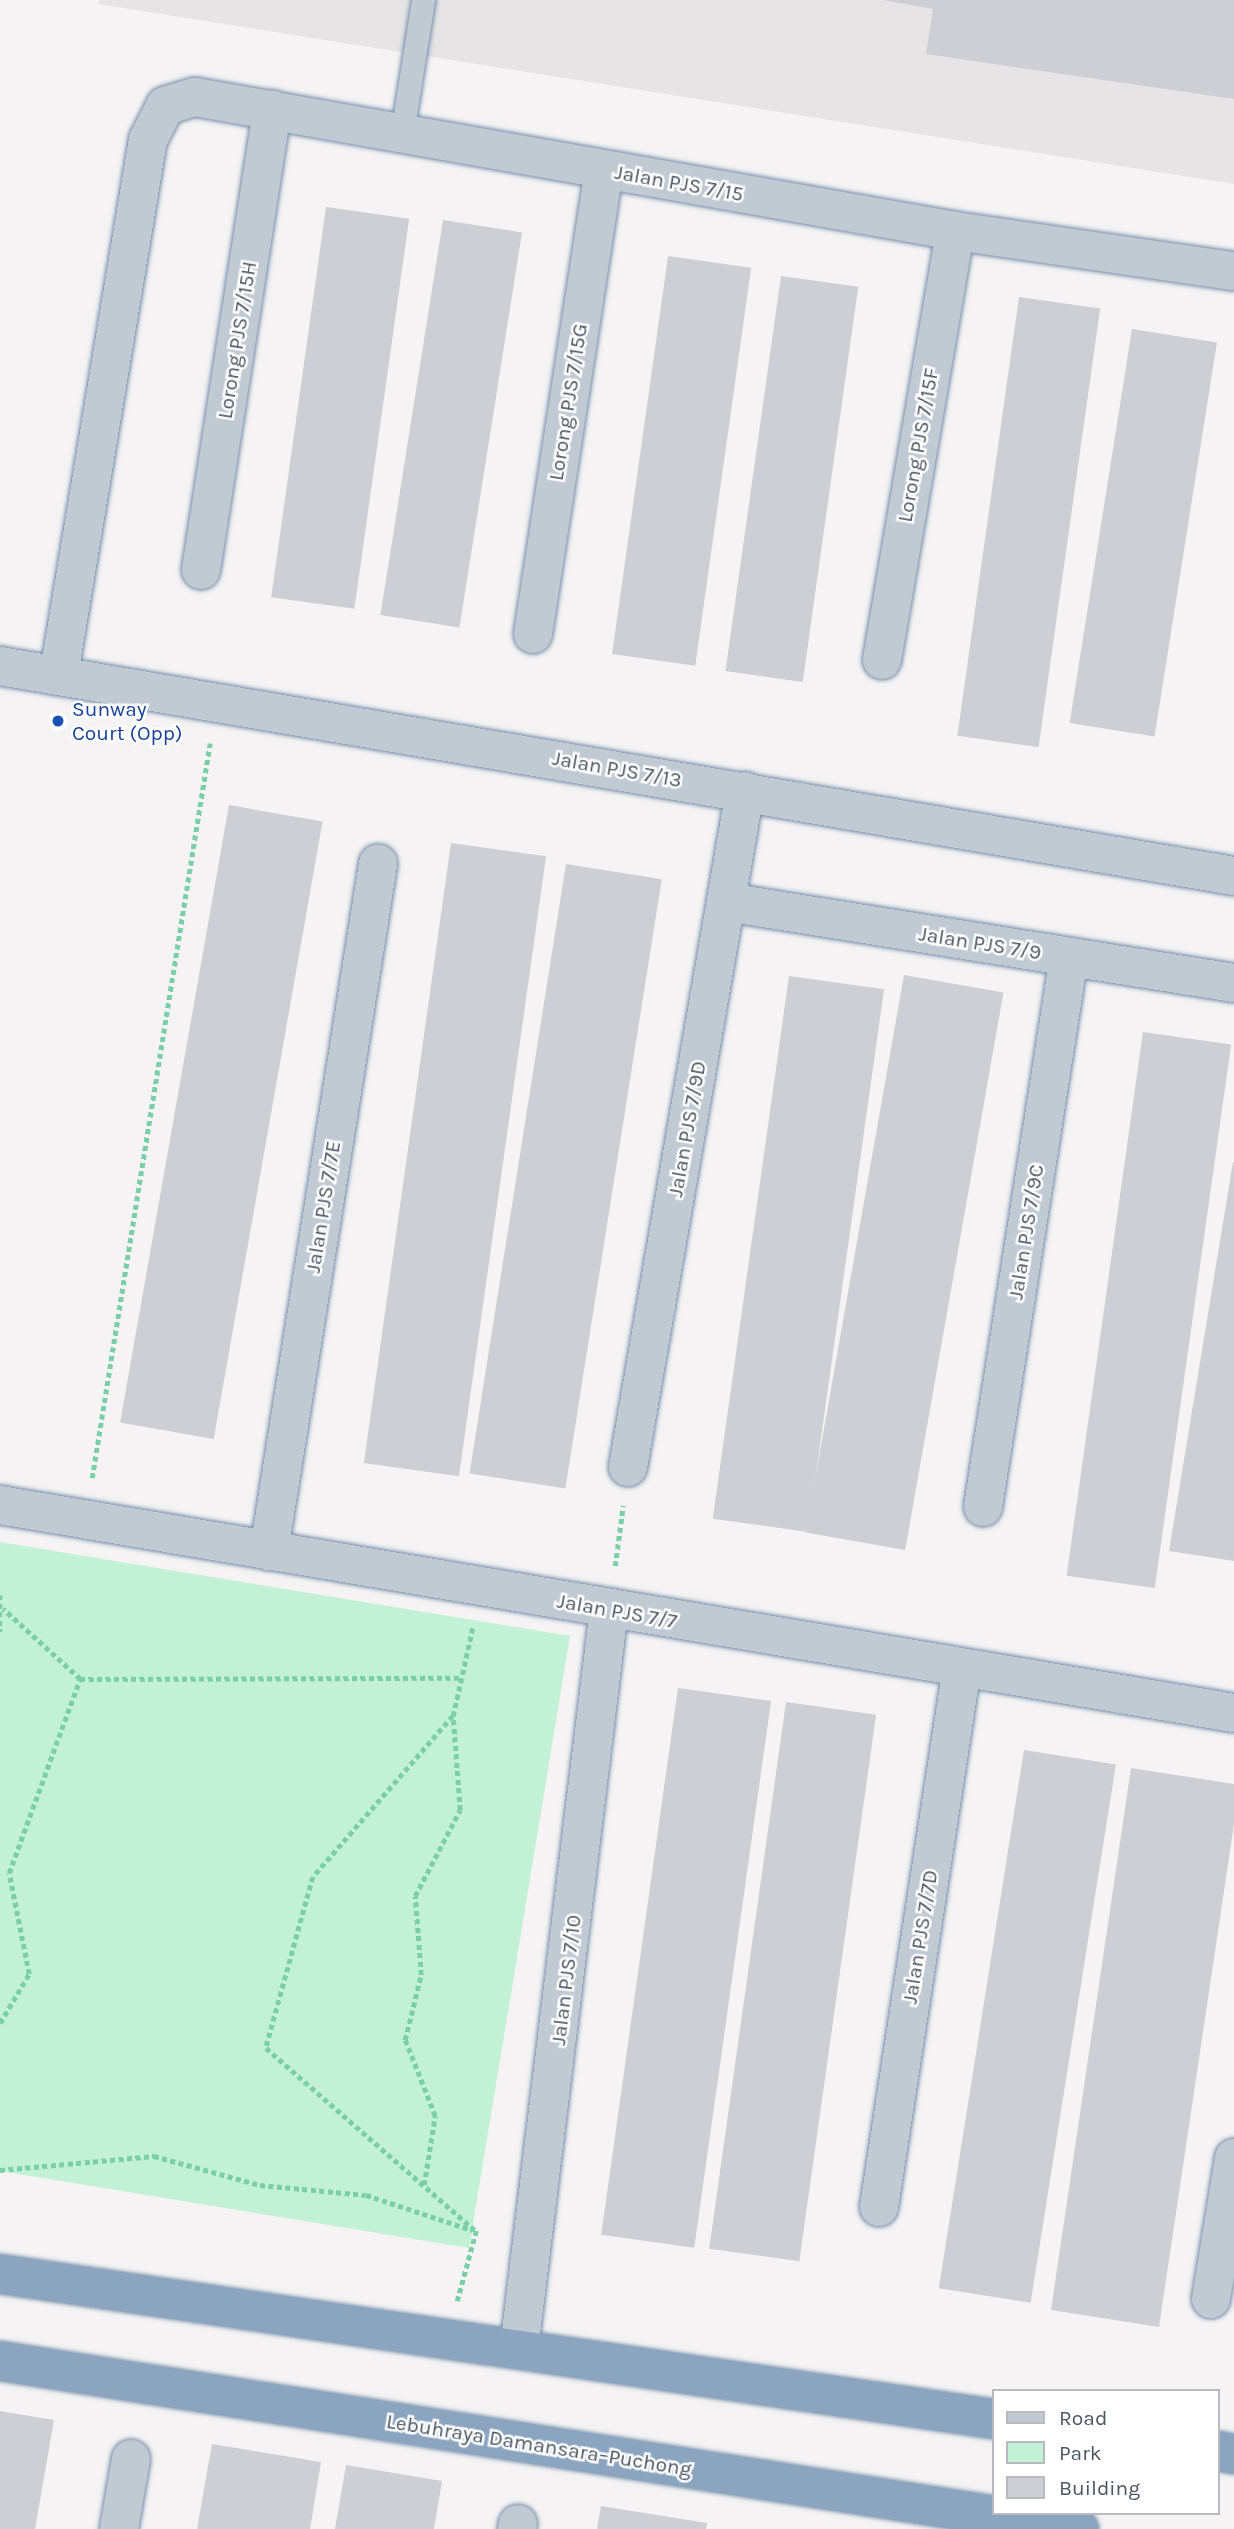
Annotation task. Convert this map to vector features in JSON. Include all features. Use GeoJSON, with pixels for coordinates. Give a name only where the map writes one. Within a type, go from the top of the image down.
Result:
{"type":"FeatureCollection","features":[{"type":"Feature","properties":{"kind":"highway"},"geometry":{"type":"LineString","coordinates":[[0,2249],[124,2294]]}},
{"type":"Feature","properties":{"kind":"highway"},"geometry":{"type":"LineString","coordinates":[[0,2274],[446,2342],[519,2349],[992,2418]]}},
{"type":"Feature","properties":{"kind":"highway","name":"Lebuhraya Damansara–Puchong"},"geometry":{"type":"LineString","coordinates":[[0,2361],[1079,2529]]}},
{"type":"Feature","properties":{"kind":"street","name":"Jalan PJS 7/15"},"geometry":{"type":"LineString","coordinates":[[59,674],[148,140],[165,106],[195,97],[955,231],[1234,271]]}},
{"type":"Feature","properties":{"kind":"street","name":"Lorong PJS 7/15H"},"geometry":{"type":"LineString","coordinates":[[201,570],[272,109]]}},
{"type":"Feature","properties":{"kind":"street","name":"Lorong PJS 7/15G"},"geometry":{"type":"LineString","coordinates":[[533,634],[604,170]]}},
{"type":"Feature","properties":{"kind":"street","name":"Lorong PJS 7/15F"},"geometry":{"type":"LineString","coordinates":[[882,660],[955,231]]}},
{"type":"Feature","properties":{"kind":"street","name":"Jalan PJS 7/13"},"geometry":{"type":"LineString","coordinates":[[0,666],[1234,876]]}},
{"type":"Feature","properties":{"kind":"street","name":"Jalan PJS 7/9D"},"geometry":{"type":"LineString","coordinates":[[628,1466],[746,791]]}},
{"type":"Feature","properties":{"kind":"street","name":"Jalan PJS 7/7E"},"geometry":{"type":"LineString","coordinates":[[269,1550],[377,864]]}},
{"type":"Feature","properties":{"kind":"street","name":"Jalan PJS 7/9"},"geometry":{"type":"LineString","coordinates":[[726,902],[1234,983]]}},
{"type":"Feature","properties":{"kind":"street","name":"Jalan PJS 7/9C"},"geometry":{"type":"LineString","coordinates":[[983,1507],[1069,957]]}},
{"type":"Feature","properties":{"kind":"street","name":"Jalan PJS 7/7"},"geometry":{"type":"LineString","coordinates":[[0,1505],[609,1610],[1234,1713]]}},
{"type":"Feature","properties":{"kind":"street","name":"Jalan PJS 7/10"},"geometry":{"type":"LineString","coordinates":[[519,2349],[609,1610]]}},
{"type":"Feature","properties":{"kind":"street","name":"Jalan PJS 7/7D"},"geometry":{"type":"LineString","coordinates":[[879,2207],[962,1668]]}},
{"type":"Feature","properties":{"kind":"street"},"geometry":{"type":"LineString","coordinates":[[1211,2299],[1234,2158]]}},
{"type":"Feature","properties":{"kind":"street"},"geometry":{"type":"LineString","coordinates":[[120,2529],[131,2459]]}},
{"type":"Feature","properties":{"kind":"lane"},"geometry":{"type":"LineString","coordinates":[[402,133],[422,0]]}},
{"type":"Feature","properties":{"kind":"path"},"geometry":{"type":"LineString","coordinates":[[85,1520],[216,702]]}},
{"type":"Feature","properties":{"kind":"path"},"geometry":{"type":"LineString","coordinates":[[609,1610],[628,1466]]}},
{"type":"Feature","properties":{"kind":"path"},"geometry":{"type":"LineString","coordinates":[[424,2185],[435,2116],[405,2040],[421,1975],[415,1896],[460,1810],[453,1716],[481,1588]]}},
{"type":"Feature","properties":{"kind":"path"},"geometry":{"type":"LineString","coordinates":[[0,1595],[3,1609],[0,1632]]}},
{"type":"Feature","properties":{"kind":"path"},"geometry":{"type":"LineString","coordinates":[[3,1609],[80,1679],[461,1678]]}},
{"type":"Feature","properties":{"kind":"path"},"geometry":{"type":"LineString","coordinates":[[0,2022],[29,1974],[9,1873],[80,1679]]}},
{"type":"Feature","properties":{"kind":"path"},"geometry":{"type":"LineString","coordinates":[[453,1716],[313,1877],[266,2048],[476,2231]]}},
{"type":"Feature","properties":{"kind":"path"},"geometry":{"type":"LineString","coordinates":[[0,2170],[154,2156],[260,2185],[366,2195],[476,2231]]}},
{"type":"Feature","properties":{"kind":"path"},"geometry":{"type":"LineString","coordinates":[[446,2342],[476,2231]]}},
{"type":"Feature","properties":{"kind":"shaded area"},"geometry":{"type":"Polygon","coordinates":[[[99,0],[1234,0],[1234,184],[98,4],[99,0]]]}},
{"type":"Feature","properties":{"kind":"green space"},"geometry":{"type":"Polygon","coordinates":[[[0,1542],[570,1636],[469,2248],[0,2171],[0,1542]]]}},
{"type":"Feature","properties":{"kind":"building"},"geometry":{"type":"Polygon","coordinates":[[[883,0],[1234,0],[1234,99],[926,54],[933,9],[883,0]]]}},
{"type":"Feature","properties":{"kind":"building"},"geometry":{"type":"Polygon","coordinates":[[[326,207],[409,219],[354,609],[271,597],[326,207]]]}},
{"type":"Feature","properties":{"kind":"building"},"geometry":{"type":"Polygon","coordinates":[[[443,220],[522,233],[459,628],[380,615],[443,220]]]}},
{"type":"Feature","properties":{"kind":"building"},"geometry":{"type":"Polygon","coordinates":[[[668,256],[751,268],[695,666],[612,654],[668,256]]]}},
{"type":"Feature","properties":{"kind":"building"},"geometry":{"type":"Polygon","coordinates":[[[781,276],[858,287],[803,682],[725,671],[781,276]]]}},
{"type":"Feature","properties":{"kind":"building"},"geometry":{"type":"Polygon","coordinates":[[[1019,297],[1100,308],[1039,747],[957,736],[1019,297]]]}},
{"type":"Feature","properties":{"kind":"building"},"geometry":{"type":"Polygon","coordinates":[[[1132,329],[1217,342],[1155,737],[1070,723],[1132,329]]]}},
{"type":"Feature","properties":{"kind":"building"},"geometry":{"type":"Polygon","coordinates":[[[229,805],[323,821],[214,1439],[120,1422],[229,805]]]}},
{"type":"Feature","properties":{"kind":"building"},"geometry":{"type":"Polygon","coordinates":[[[451,843],[546,856],[459,1476],[364,1463],[451,843]]]}},
{"type":"Feature","properties":{"kind":"building"},"geometry":{"type":"Polygon","coordinates":[[[566,864],[662,879],[565,1489],[469,1473],[566,864]]]}},
{"type":"Feature","properties":{"kind":"building"},"geometry":{"type":"Polygon","coordinates":[[[904,975],[1003,993],[905,1550],[806,1532],[904,975]]]}},
{"type":"Feature","properties":{"kind":"building"},"geometry":{"type":"Polygon","coordinates":[[[789,976],[884,989],[808,1532],[713,1519],[789,976]]]}},
{"type":"Feature","properties":{"kind":"building"},"geometry":{"type":"Polygon","coordinates":[[[1143,1032],[1231,1044],[1155,1588],[1067,1576],[1143,1032]]]}},
{"type":"Feature","properties":{"kind":"building"},"geometry":{"type":"Polygon","coordinates":[[[1234,1162],[1234,1561],[1169,1551],[1234,1162]]]}},
{"type":"Feature","properties":{"kind":"building"},"geometry":{"type":"Polygon","coordinates":[[[678,1688],[771,1701],[694,2248],[601,2235],[678,1688]]]}},
{"type":"Feature","properties":{"kind":"building"},"geometry":{"type":"Polygon","coordinates":[[[786,1702],[876,1715],[799,2261],[709,2249],[786,1702]]]}},
{"type":"Feature","properties":{"kind":"building"},"geometry":{"type":"Polygon","coordinates":[[[1024,1750],[1116,1765],[1031,2303],[939,2288],[1024,1750]]]}},
{"type":"Feature","properties":{"kind":"building"},"geometry":{"type":"Polygon","coordinates":[[[1131,1768],[1234,1784],[1234,1824],[1159,2327],[1051,2310],[1131,1768]]]}},
{"type":"Feature","properties":{"kind":"building"},"geometry":{"type":"Polygon","coordinates":[[[0,2411],[54,2420],[35,2529],[0,2529],[0,2411]]]}},
{"type":"Feature","properties":{"kind":"building"},"geometry":{"type":"Polygon","coordinates":[[[212,2444],[321,2462],[310,2529],[197,2529],[212,2444]]]}},
{"type":"Feature","properties":{"kind":"building"},"geometry":{"type":"Polygon","coordinates":[[[346,2465],[442,2481],[434,2529],[335,2529],[346,2465]]]}},
{"type":"Feature","properties":{"kind":"building"},"geometry":{"type":"Polygon","coordinates":[[[601,2506],[707,2523],[706,2529],[597,2529],[601,2506]]]}},
{"type":"Feature","properties":{"kind":"place","name":"Sunway Court (Opp)"},"geometry":{"type":"Point","coordinates":[58,721]}}]}
